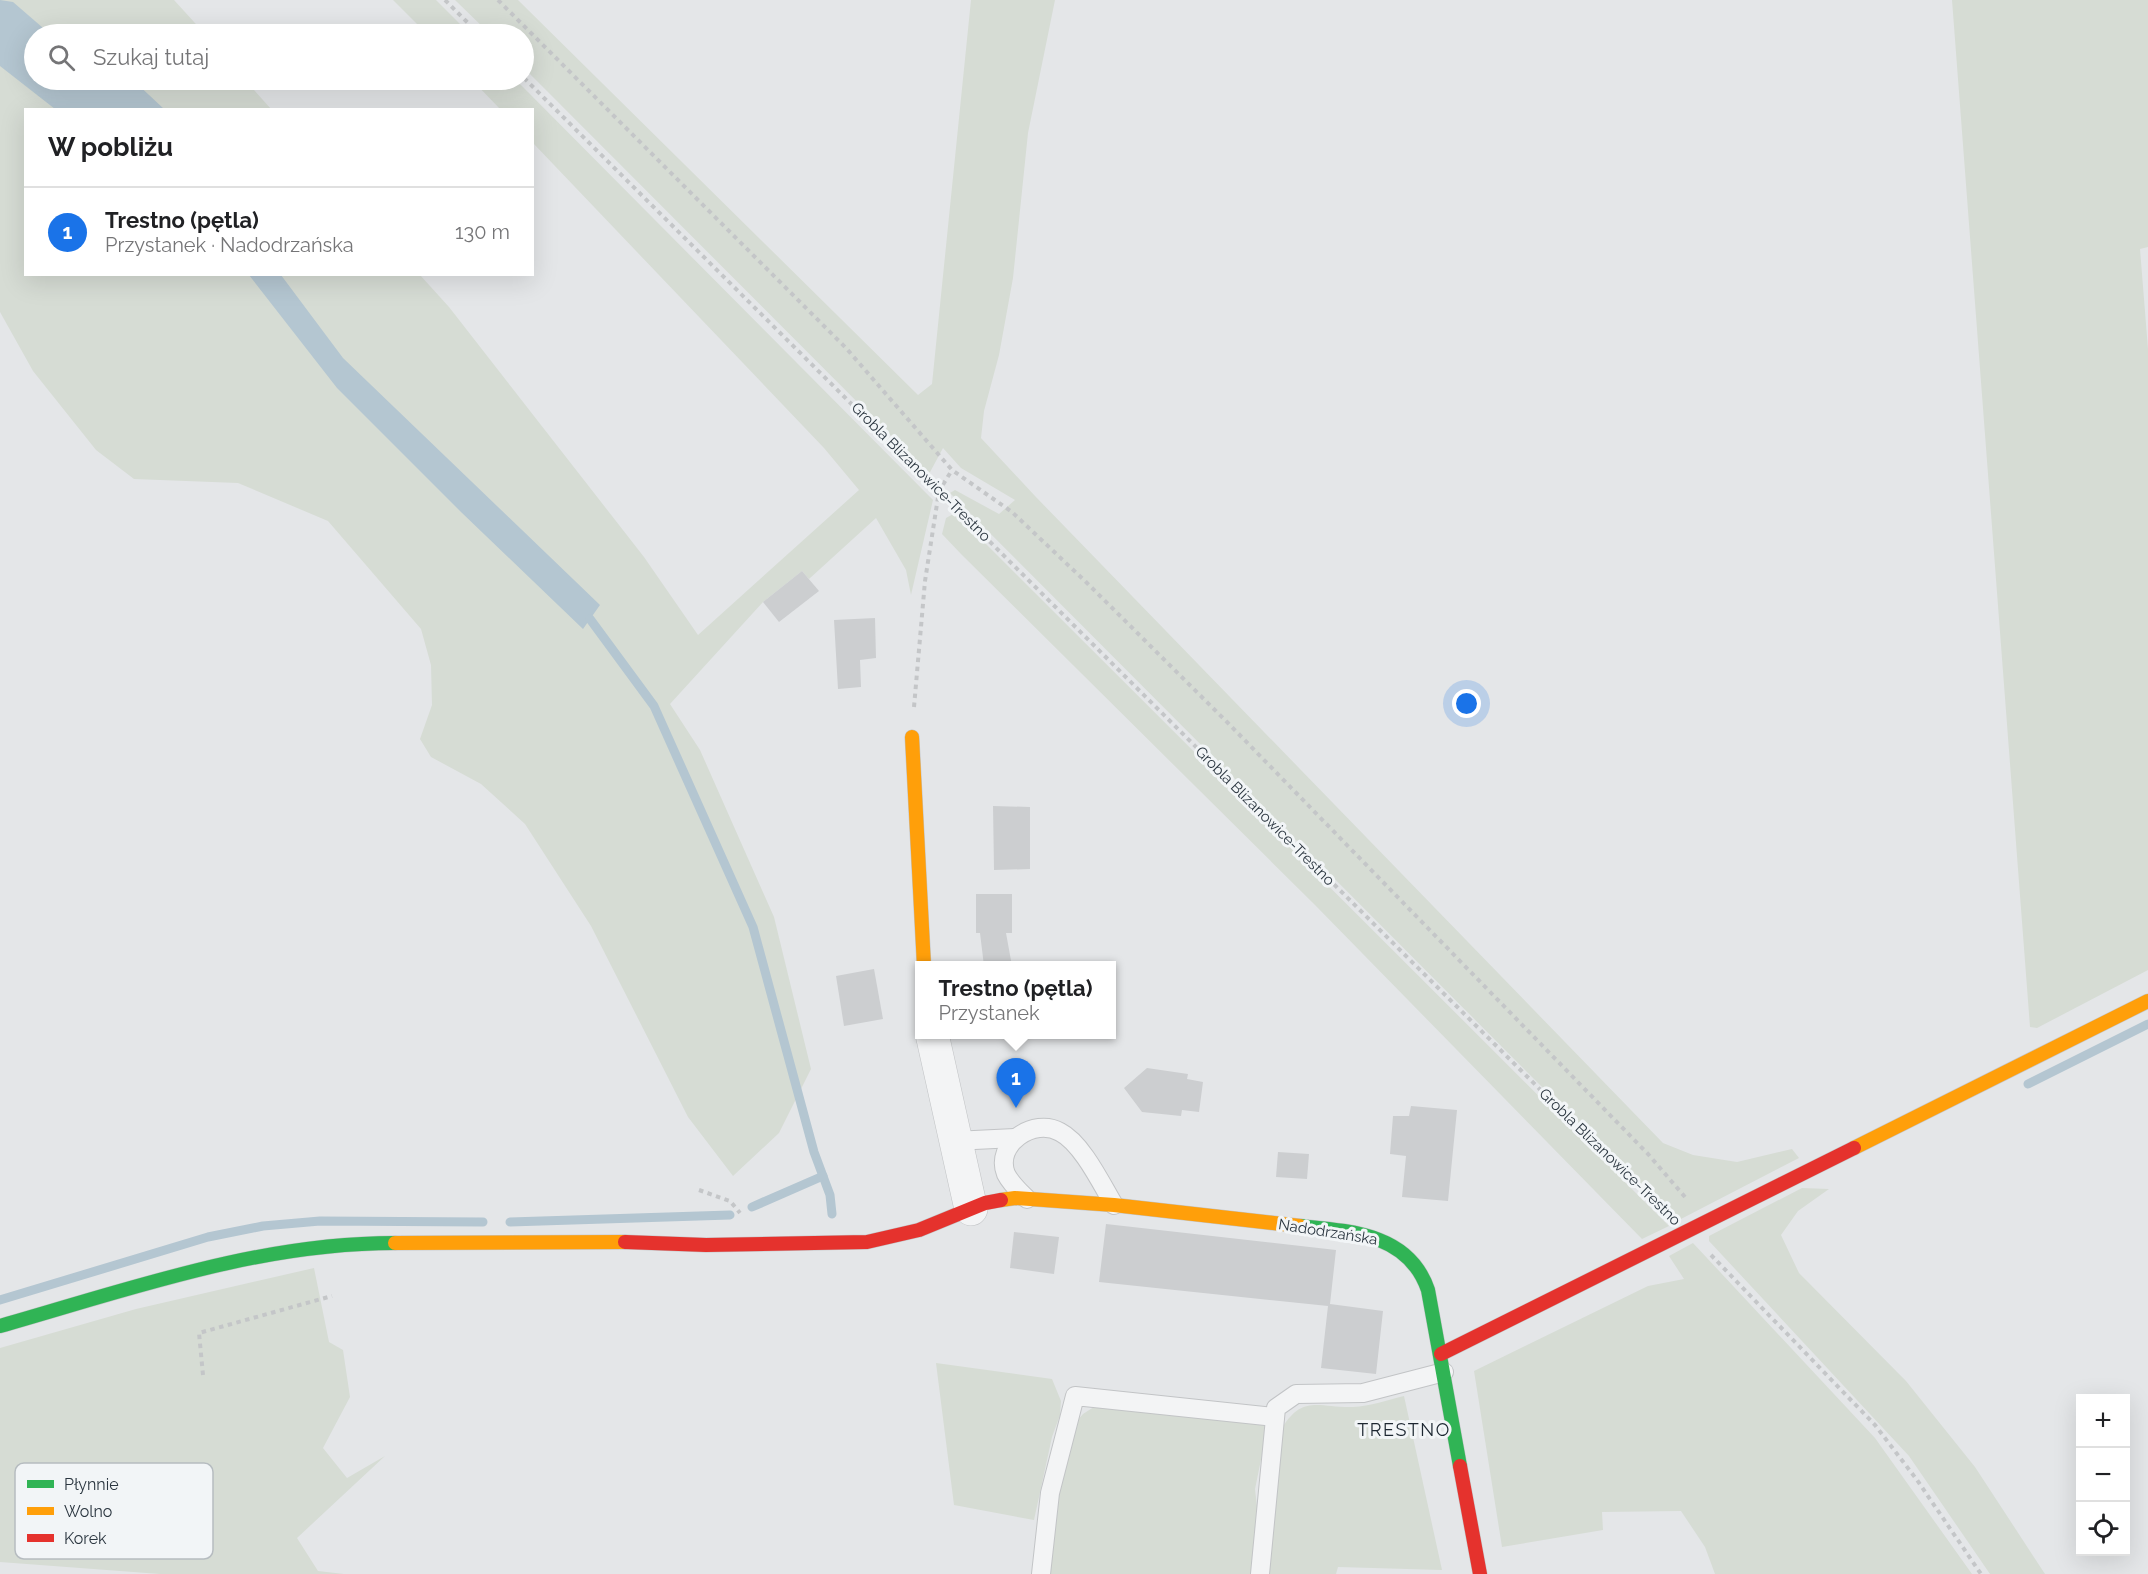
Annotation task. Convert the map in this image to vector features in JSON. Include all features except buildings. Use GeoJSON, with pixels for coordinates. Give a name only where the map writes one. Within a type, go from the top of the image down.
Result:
{"type":"FeatureCollection","features":[{"type":"Feature","properties":{"kind":"street"},"geometry":{"type":"LineString","coordinates":[[912,737],[924,961]]}},
{"type":"Feature","properties":{"kind":"street"},"geometry":{"type":"LineString","coordinates":[[1443,1363],[1688,1231],[2148,1001]]}},
{"type":"Feature","properties":{"kind":"street"},"geometry":{"type":"LineString","coordinates":[[933,1039],[971,1209]]}},
{"type":"Feature","properties":{"kind":"street","name":"Nadodrzańska"},"geometry":{"type":"LineString","coordinates":[[0,1326],[227,1261],[328,1246],[373,1243],[706,1245],[867,1242],[919,1230],[985,1203],[1027,1198],[1321,1228],[1392,1243],[1422,1272],[1443,1363],[1480,1574]]}},
{"type":"Feature","properties":{"kind":"lane"},"geometry":{"type":"LineString","coordinates":[[954,1141],[1017,1137],[1038,1128],[1050,1128],[1068,1137],[1114,1206]]}},
{"type":"Feature","properties":{"kind":"lane"},"geometry":{"type":"LineString","coordinates":[[1017,1137],[1005,1155],[1004,1166],[1015,1187],[1027,1198]]}},
{"type":"Feature","properties":{"kind":"lane"},"geometry":{"type":"LineString","coordinates":[[1260,1574],[1276,1407],[1296,1394],[1363,1393],[1443,1363]]}},
{"type":"Feature","properties":{"kind":"lane"},"geometry":{"type":"LineString","coordinates":[[1041,1574],[1050,1493],[1075,1396],[1275,1417]]}},
{"type":"Feature","properties":{"kind":"path"},"geometry":{"type":"LineString","coordinates":[[445,0],[469,24]]}},
{"type":"Feature","properties":{"kind":"path"},"geometry":{"type":"LineString","coordinates":[[498,0],[522,24]]}},
{"type":"Feature","properties":{"kind":"path"},"geometry":{"type":"LineString","coordinates":[[534,36],[846,348],[952,470],[1012,512],[1086,582],[1228,723],[1648,1154],[1693,1207],[1688,1231]]}},
{"type":"Feature","properties":{"kind":"path","name":"Grobla Blizanowice-Trestno"},"geometry":{"type":"LineString","coordinates":[[534,88],[1617,1166],[1688,1231],[1875,1425],[1917,1479],[1981,1574]]}},
{"type":"Feature","properties":{"kind":"path"},"geometry":{"type":"LineString","coordinates":[[912,737],[925,581],[939,491],[952,470]]}},
{"type":"Feature","properties":{"kind":"path"},"geometry":{"type":"LineString","coordinates":[[699,1190],[730,1201],[740,1213]]}},
{"type":"Feature","properties":{"kind":"path"},"geometry":{"type":"LineString","coordinates":[[203,1375],[199,1333],[332,1296]]}},
{"type":"Feature","properties":{"kind":"shaded area"},"geometry":{"type":"Polygon","coordinates":[[[0,0],[174,0],[196,24],[24,24],[24,90],[254,90],[270,108],[24,108],[24,276],[421,276],[449,307],[644,557],[698,635],[859,490],[824,448],[534,144],[534,108],[499,108],[482,90],[526,90],[933,500],[911,595],[906,570],[876,518],[809,579],[802,571],[763,602],[670,704],[700,750],[774,917],[811,1069],[779,1133],[733,1176],[688,1117],[591,926],[525,824],[481,784],[431,757],[420,739],[432,705],[431,665],[421,629],[328,521],[238,483],[134,479],[96,450],[33,371],[0,312],[0,0]]]}},
{"type":"Feature","properties":{"kind":"shaded area"},"geometry":{"type":"Polygon","coordinates":[[[393,0],[436,0],[460,24],[417,24],[393,0]]]}},
{"type":"Feature","properties":{"kind":"shaded area"},"geometry":{"type":"Polygon","coordinates":[[[455,0],[518,0],[918,395],[932,384],[971,0],[1055,0],[1028,133],[1013,278],[999,355],[984,411],[981,438],[1663,1143],[1693,1155],[1737,1162],[1792,1149],[1799,1158],[1679,1220],[1552,1097],[950,493],[955,490],[999,514],[1015,500],[961,468],[943,448],[929,474],[534,78],[534,24],[480,24],[455,0]]]}},
{"type":"Feature","properties":{"kind":"shaded area"},"geometry":{"type":"Polygon","coordinates":[[[1952,0],[2148,0],[2148,247],[2140,249],[2148,349],[2148,970],[2037,1028],[2030,1027],[1952,0]]]}},
{"type":"Feature","properties":{"kind":"shaded area"},"geometry":{"type":"Polygon","coordinates":[[[955,513],[1669,1226],[1642,1239],[1315,905],[942,534],[946,518],[955,513]]]}},
{"type":"Feature","properties":{"kind":"shaded area"},"geometry":{"type":"Polygon","coordinates":[[[1802,1188],[1829,1189],[1798,1211],[1781,1235],[1799,1273],[1906,1381],[1975,1467],[2045,1574],[1990,1574],[1909,1456],[1709,1241],[1709,1236],[1802,1188]]]}},
{"type":"Feature","properties":{"kind":"shaded area"},"geometry":{"type":"Polygon","coordinates":[[[1693,1243],[1875,1438],[1972,1574],[1715,1574],[1705,1547],[1681,1511],[1602,1512],[1603,1530],[1502,1547],[1474,1371],[1648,1286],[1684,1279],[1669,1256],[1693,1243]]]}},
{"type":"Feature","properties":{"kind":"shaded area"},"geometry":{"type":"Polygon","coordinates":[[[314,1268],[329,1342],[343,1350],[350,1397],[323,1448],[347,1478],[385,1456],[297,1538],[318,1571],[344,1574],[160,1574],[0,1562],[0,1348],[136,1309],[314,1268]]]}},
{"type":"Feature","properties":{"kind":"shaded area"},"geometry":{"type":"Polygon","coordinates":[[[936,1363],[1052,1379],[1061,1401],[1060,1415],[1052,1437],[1034,1520],[954,1505],[936,1363]]]}},
{"type":"Feature","properties":{"kind":"shaded area"},"geometry":{"type":"Polygon","coordinates":[[[1404,1396],[1442,1570],[1338,1567],[1336,1574],[1265,1574],[1282,1428],[1290,1417],[1297,1411],[1313,1405],[1353,1407],[1404,1396]]]}},
{"type":"Feature","properties":{"kind":"shaded area"},"geometry":{"type":"Polygon","coordinates":[[[1097,1405],[1262,1419],[1267,1430],[1255,1489],[1258,1516],[1252,1574],[1049,1574],[1055,1515],[1071,1428],[1083,1414],[1097,1405]]]}},
{"type":"Feature","properties":{"kind":"water"},"geometry":{"type":"Polygon","coordinates":[[[0,0],[13,2],[38,24],[24,24],[24,85],[0,66],[0,0]]]}},
{"type":"Feature","properties":{"kind":"water"},"geometry":{"type":"Polygon","coordinates":[[[31,90],[144,90],[163,108],[54,108],[31,90]]]}},
{"type":"Feature","properties":{"kind":"water"},"geometry":{"type":"Polygon","coordinates":[[[250,276],[282,276],[343,358],[600,605],[583,629],[461,512],[337,388],[250,276]]]}},
{"type":"Feature","properties":{"kind":"waterway"},"geometry":{"type":"LineString","coordinates":[[590,619],[654,706],[753,927],[814,1152],[830,1195],[832,1214]]}},
{"type":"Feature","properties":{"kind":"waterway"},"geometry":{"type":"LineString","coordinates":[[2028,1084],[2148,1024]]}},
{"type":"Feature","properties":{"kind":"waterway"},"geometry":{"type":"LineString","coordinates":[[752,1207],[823,1176]]}},
{"type":"Feature","properties":{"kind":"waterway"},"geometry":{"type":"LineString","coordinates":[[510,1222],[730,1215]]}},
{"type":"Feature","properties":{"kind":"waterway"},"geometry":{"type":"LineString","coordinates":[[0,1300],[208,1237],[263,1226],[320,1221],[483,1222]]}},
{"type":"Feature","properties":{"kind":"traffic: fast"},"geometry":{"type":"LineString","coordinates":[[1300,1226],[1339,1230],[1376,1239],[1393,1246],[1419,1271],[1428,1290],[1460,1466]]}},
{"type":"Feature","properties":{"kind":"traffic: fast"},"geometry":{"type":"LineString","coordinates":[[0,1326],[146,1283],[244,1260],[344,1245],[395,1243]]}},
{"type":"Feature","properties":{"kind":"traffic: slow"},"geometry":{"type":"LineString","coordinates":[[912,737],[924,961]]}},
{"type":"Feature","properties":{"kind":"traffic: slow"},"geometry":{"type":"LineString","coordinates":[[1854,1148],[2148,1001]]}},
{"type":"Feature","properties":{"kind":"traffic: slow"},"geometry":{"type":"LineString","coordinates":[[1001,1200],[1015,1198],[1114,1205],[1300,1226]]}},
{"type":"Feature","properties":{"kind":"traffic: slow"},"geometry":{"type":"LineString","coordinates":[[395,1243],[625,1242]]}},
{"type":"Feature","properties":{"kind":"traffic: jam"},"geometry":{"type":"LineString","coordinates":[[1441,1354],[1854,1148]]}},
{"type":"Feature","properties":{"kind":"traffic: jam"},"geometry":{"type":"LineString","coordinates":[[625,1242],[706,1245],[867,1242],[919,1230],[985,1203],[1001,1200]]}},
{"type":"Feature","properties":{"kind":"traffic: jam"},"geometry":{"type":"LineString","coordinates":[[1460,1466],[1480,1574]]}},
{"type":"Feature","properties":{"kind":"place","name":"Trestno (pętla)"},"geometry":{"type":"Point","coordinates":[1016,1108]}},
{"type":"Feature","properties":{"kind":"district","name":"TRESTNO"},"geometry":{"type":"Point","coordinates":[1404,1430]}}]}
